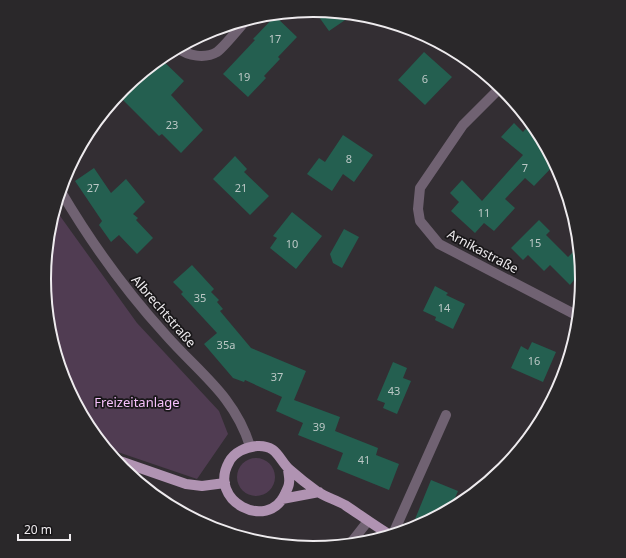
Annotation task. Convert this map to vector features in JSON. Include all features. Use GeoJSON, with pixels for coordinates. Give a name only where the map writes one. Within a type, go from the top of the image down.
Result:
{"type":"FeatureCollection","features":[{"type":"Feature","properties":{"kind":"main road"},"geometry":{"type":"LineString","coordinates":[[288,468],[289,484],[282,499],[273,507],[261,511],[249,510],[238,505],[229,495],[224,483],[226,469],[230,460],[238,451],[250,446],[261,446],[271,449],[280,455],[288,468],[319,492],[336,500],[385,531]]}},
{"type":"Feature","properties":{"kind":"main road"},"geometry":{"type":"LineString","coordinates":[[127,463],[186,484],[202,486],[224,483]]}},
{"type":"Feature","properties":{"kind":"main road"},"geometry":{"type":"LineString","coordinates":[[282,499],[319,492]]}},
{"type":"Feature","properties":{"kind":"street"},"geometry":{"type":"LineString","coordinates":[[183,52],[198,56],[217,52],[239,28]]}},
{"type":"Feature","properties":{"kind":"street","name":"Arnikastraße"},"geometry":{"type":"LineString","coordinates":[[496,92],[463,125],[420,188],[418,209],[420,221],[439,244],[573,313]]}},
{"type":"Feature","properties":{"kind":"street","name":"Albrechtstraße"},"geometry":{"type":"LineString","coordinates":[[64,197],[122,284],[165,335],[231,405],[244,428],[250,446]]}},
{"type":"Feature","properties":{"kind":"street"},"geometry":{"type":"LineString","coordinates":[[395,528],[446,415]]}},
{"type":"Feature","properties":{"kind":"street"},"geometry":{"type":"LineString","coordinates":[[355,538],[368,521]]}},
{"type":"Feature","properties":{"kind":"green space","name":"Freizeitanlage"},"geometry":{"type":"Polygon","coordinates":[[[59,215],[137,323],[219,411],[228,434],[197,479],[115,451],[95,425],[78,395],[60,347],[53,313],[51,279],[53,245],[59,215]]]}},
{"type":"Feature","properties":{"kind":"green space"},"geometry":{"type":"Polygon","coordinates":[[[252,458],[260,458],[270,463],[274,470],[274,484],[270,491],[260,496],[252,496],[242,491],[240,488],[237,481],[237,473],[242,463],[245,461],[252,458]]]}},
{"type":"Feature","properties":{"kind":"building"},"geometry":{"type":"Polygon","coordinates":[[[319,17],[347,19],[329,31],[319,17]]]}},
{"type":"Feature","properties":{"kind":"building"},"geometry":{"type":"Polygon","coordinates":[[[278,19],[297,37],[278,57],[280,59],[264,76],[266,78],[248,97],[223,74],[255,40],[253,39],[271,20],[278,19]]]}},
{"type":"Feature","properties":{"kind":"building"},"geometry":{"type":"Polygon","coordinates":[[[424,52],[452,77],[425,105],[398,80],[424,52]]]}},
{"type":"Feature","properties":{"kind":"building"},"geometry":{"type":"Polygon","coordinates":[[[165,63],[184,81],[171,95],[203,130],[181,153],[162,134],[159,136],[122,100],[140,82],[165,63]]]}},
{"type":"Feature","properties":{"kind":"building"},"geometry":{"type":"Polygon","coordinates":[[[514,123],[523,132],[527,128],[540,148],[550,169],[534,186],[525,178],[505,199],[515,208],[494,231],[484,223],[475,233],[451,211],[459,202],[450,193],[462,180],[482,201],[523,155],[501,137],[514,123]]]}},
{"type":"Feature","properties":{"kind":"building"},"geometry":{"type":"Polygon","coordinates":[[[343,135],[373,155],[354,182],[343,174],[332,191],[307,174],[319,158],[325,162],[343,135]]]}},
{"type":"Feature","properties":{"kind":"building"},"geometry":{"type":"Polygon","coordinates":[[[235,156],[247,169],[244,172],[269,196],[250,215],[213,179],[235,156]]]}},
{"type":"Feature","properties":{"kind":"building"},"geometry":{"type":"Polygon","coordinates":[[[94,168],[111,193],[126,179],[145,202],[133,214],[138,218],[136,220],[153,238],[137,254],[119,235],[111,242],[99,225],[102,221],[75,181],[94,168]]]}},
{"type":"Feature","properties":{"kind":"building"},"geometry":{"type":"Polygon","coordinates":[[[292,212],[322,236],[296,269],[270,248],[277,238],[273,236],[292,212]]]}},
{"type":"Feature","properties":{"kind":"building"},"geometry":{"type":"Polygon","coordinates":[[[539,220],[550,231],[546,235],[568,257],[573,252],[575,281],[574,280],[570,285],[550,265],[544,271],[528,255],[523,260],[511,248],[539,220]]]}},
{"type":"Feature","properties":{"kind":"building"},"geometry":{"type":"Polygon","coordinates":[[[344,229],[359,237],[342,268],[333,263],[330,254],[344,229]]]}},
{"type":"Feature","properties":{"kind":"building"},"geometry":{"type":"Polygon","coordinates":[[[192,265],[214,289],[211,292],[219,300],[217,302],[223,309],[220,311],[251,348],[306,371],[294,400],[340,417],[335,431],[378,448],[376,455],[399,464],[389,490],[337,469],[343,453],[298,435],[303,423],[276,411],[282,397],[245,380],[244,382],[233,378],[204,344],[217,333],[181,294],[183,292],[173,282],[192,265]]]}},
{"type":"Feature","properties":{"kind":"building"},"geometry":{"type":"Polygon","coordinates":[[[435,286],[448,293],[446,295],[465,304],[453,329],[435,320],[436,317],[423,311],[435,286]]]}},
{"type":"Feature","properties":{"kind":"building"},"geometry":{"type":"Polygon","coordinates":[[[532,342],[556,352],[543,382],[511,368],[521,346],[528,350],[532,342]]]}},
{"type":"Feature","properties":{"kind":"building"},"geometry":{"type":"Polygon","coordinates":[[[393,362],[407,368],[403,378],[411,381],[397,414],[383,408],[385,403],[377,400],[393,362]]]}},
{"type":"Feature","properties":{"kind":"building"},"geometry":{"type":"Polygon","coordinates":[[[431,480],[458,491],[454,500],[415,520],[431,480]]]}}]}
